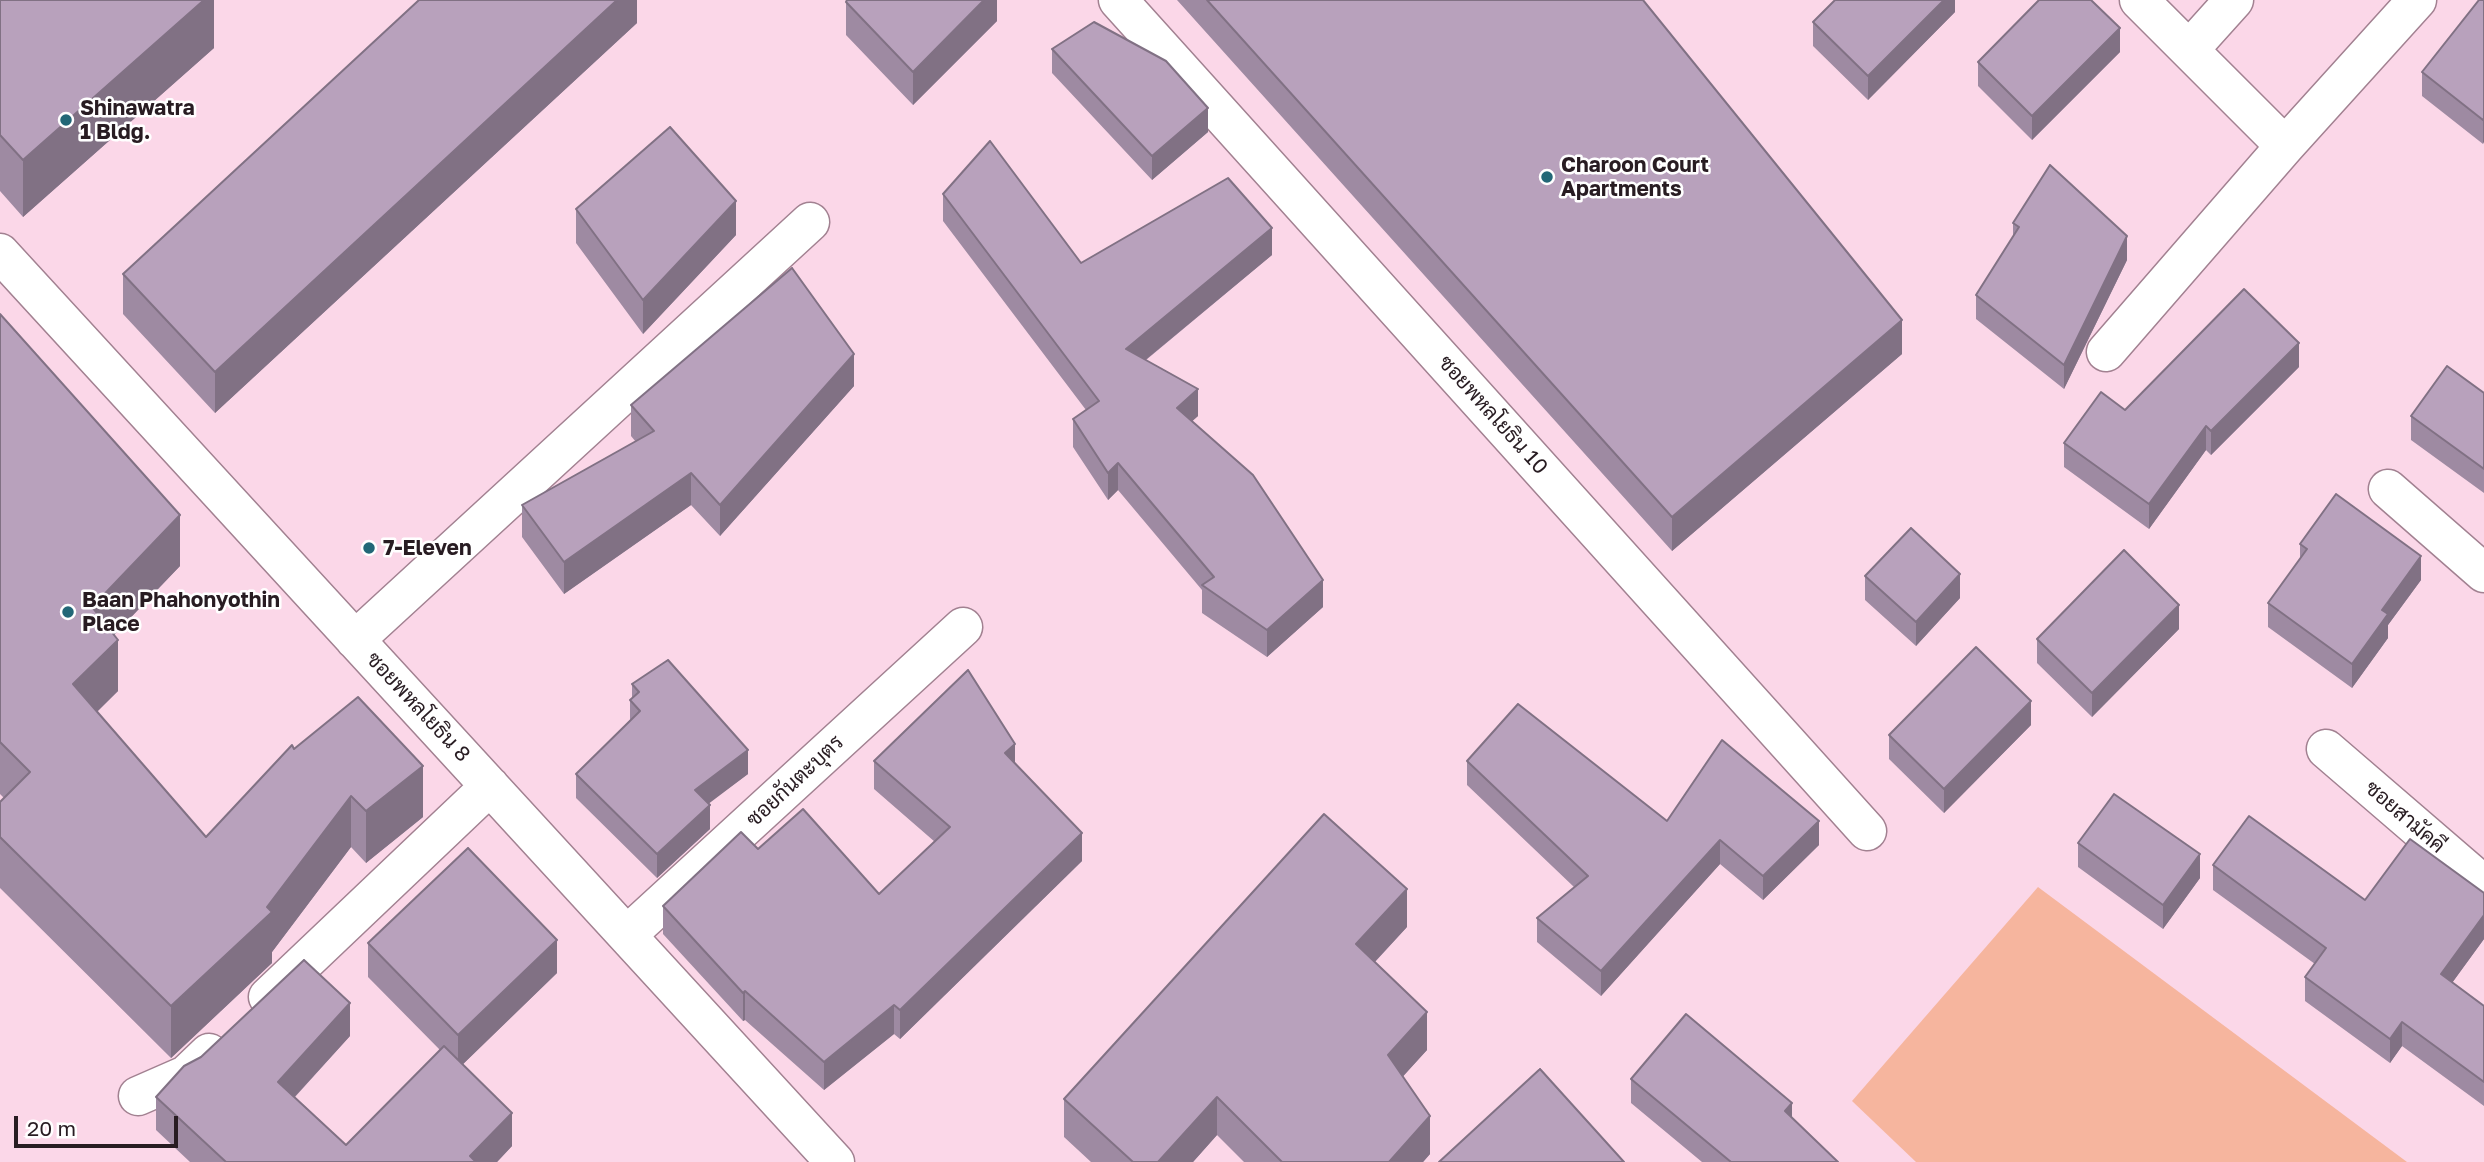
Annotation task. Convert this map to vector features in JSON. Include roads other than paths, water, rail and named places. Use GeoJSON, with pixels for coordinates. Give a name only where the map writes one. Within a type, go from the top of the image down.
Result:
{"type":"FeatureCollection","features":[{"type":"Feature","properties":{"kind":"street","name":"ซอยพหลโยธิน 10"},"geometry":{"type":"LineString","coordinates":[[1118,0],[1512,414],[1867,831]]}},
{"type":"Feature","properties":{"kind":"street"},"geometry":{"type":"LineString","coordinates":[[2139,0],[2285,146]]}},
{"type":"Feature","properties":{"kind":"street"},"geometry":{"type":"LineString","coordinates":[[2189,50],[2234,0]]}},
{"type":"Feature","properties":{"kind":"street"},"geometry":{"type":"LineString","coordinates":[[2106,352],[2285,146],[2417,0]]}},
{"type":"Feature","properties":{"kind":"street"},"geometry":{"type":"LineString","coordinates":[[355,640],[810,222]]}},
{"type":"Feature","properties":{"kind":"street","name":"ซอยพหลโยธิน 8"},"geometry":{"type":"LineString","coordinates":[[0,253],[835,1162]]}},
{"type":"Feature","properties":{"kind":"street"},"geometry":{"type":"LineString","coordinates":[[2388,489],[2484,573]]}},
{"type":"Feature","properties":{"kind":"street","name":"ซอยกันตะบุตร"},"geometry":{"type":"LineString","coordinates":[[627,935],[963,627]]}},
{"type":"Feature","properties":{"kind":"street","name":"ซอยสามัคคี"},"geometry":{"type":"LineString","coordinates":[[2326,749],[2484,885]]}},
{"type":"Feature","properties":{"kind":"street"},"geometry":{"type":"LineString","coordinates":[[138,1096],[186,1075],[490,786]]}},
{"type":"Feature","properties":{"kind":"place","name":"Shinawatra 1 Bldg."},"geometry":{"type":"Point","coordinates":[66,120]}},
{"type":"Feature","properties":{"kind":"place","name":"Charoon Court Apartments"},"geometry":{"type":"Point","coordinates":[1547,177]}},
{"type":"Feature","properties":{"kind":"place","name":"7-Eleven"},"geometry":{"type":"Point","coordinates":[369,548]}},
{"type":"Feature","properties":{"kind":"place","name":"Baan Phahonyothin Place"},"geometry":{"type":"Point","coordinates":[68,612]}}]}
